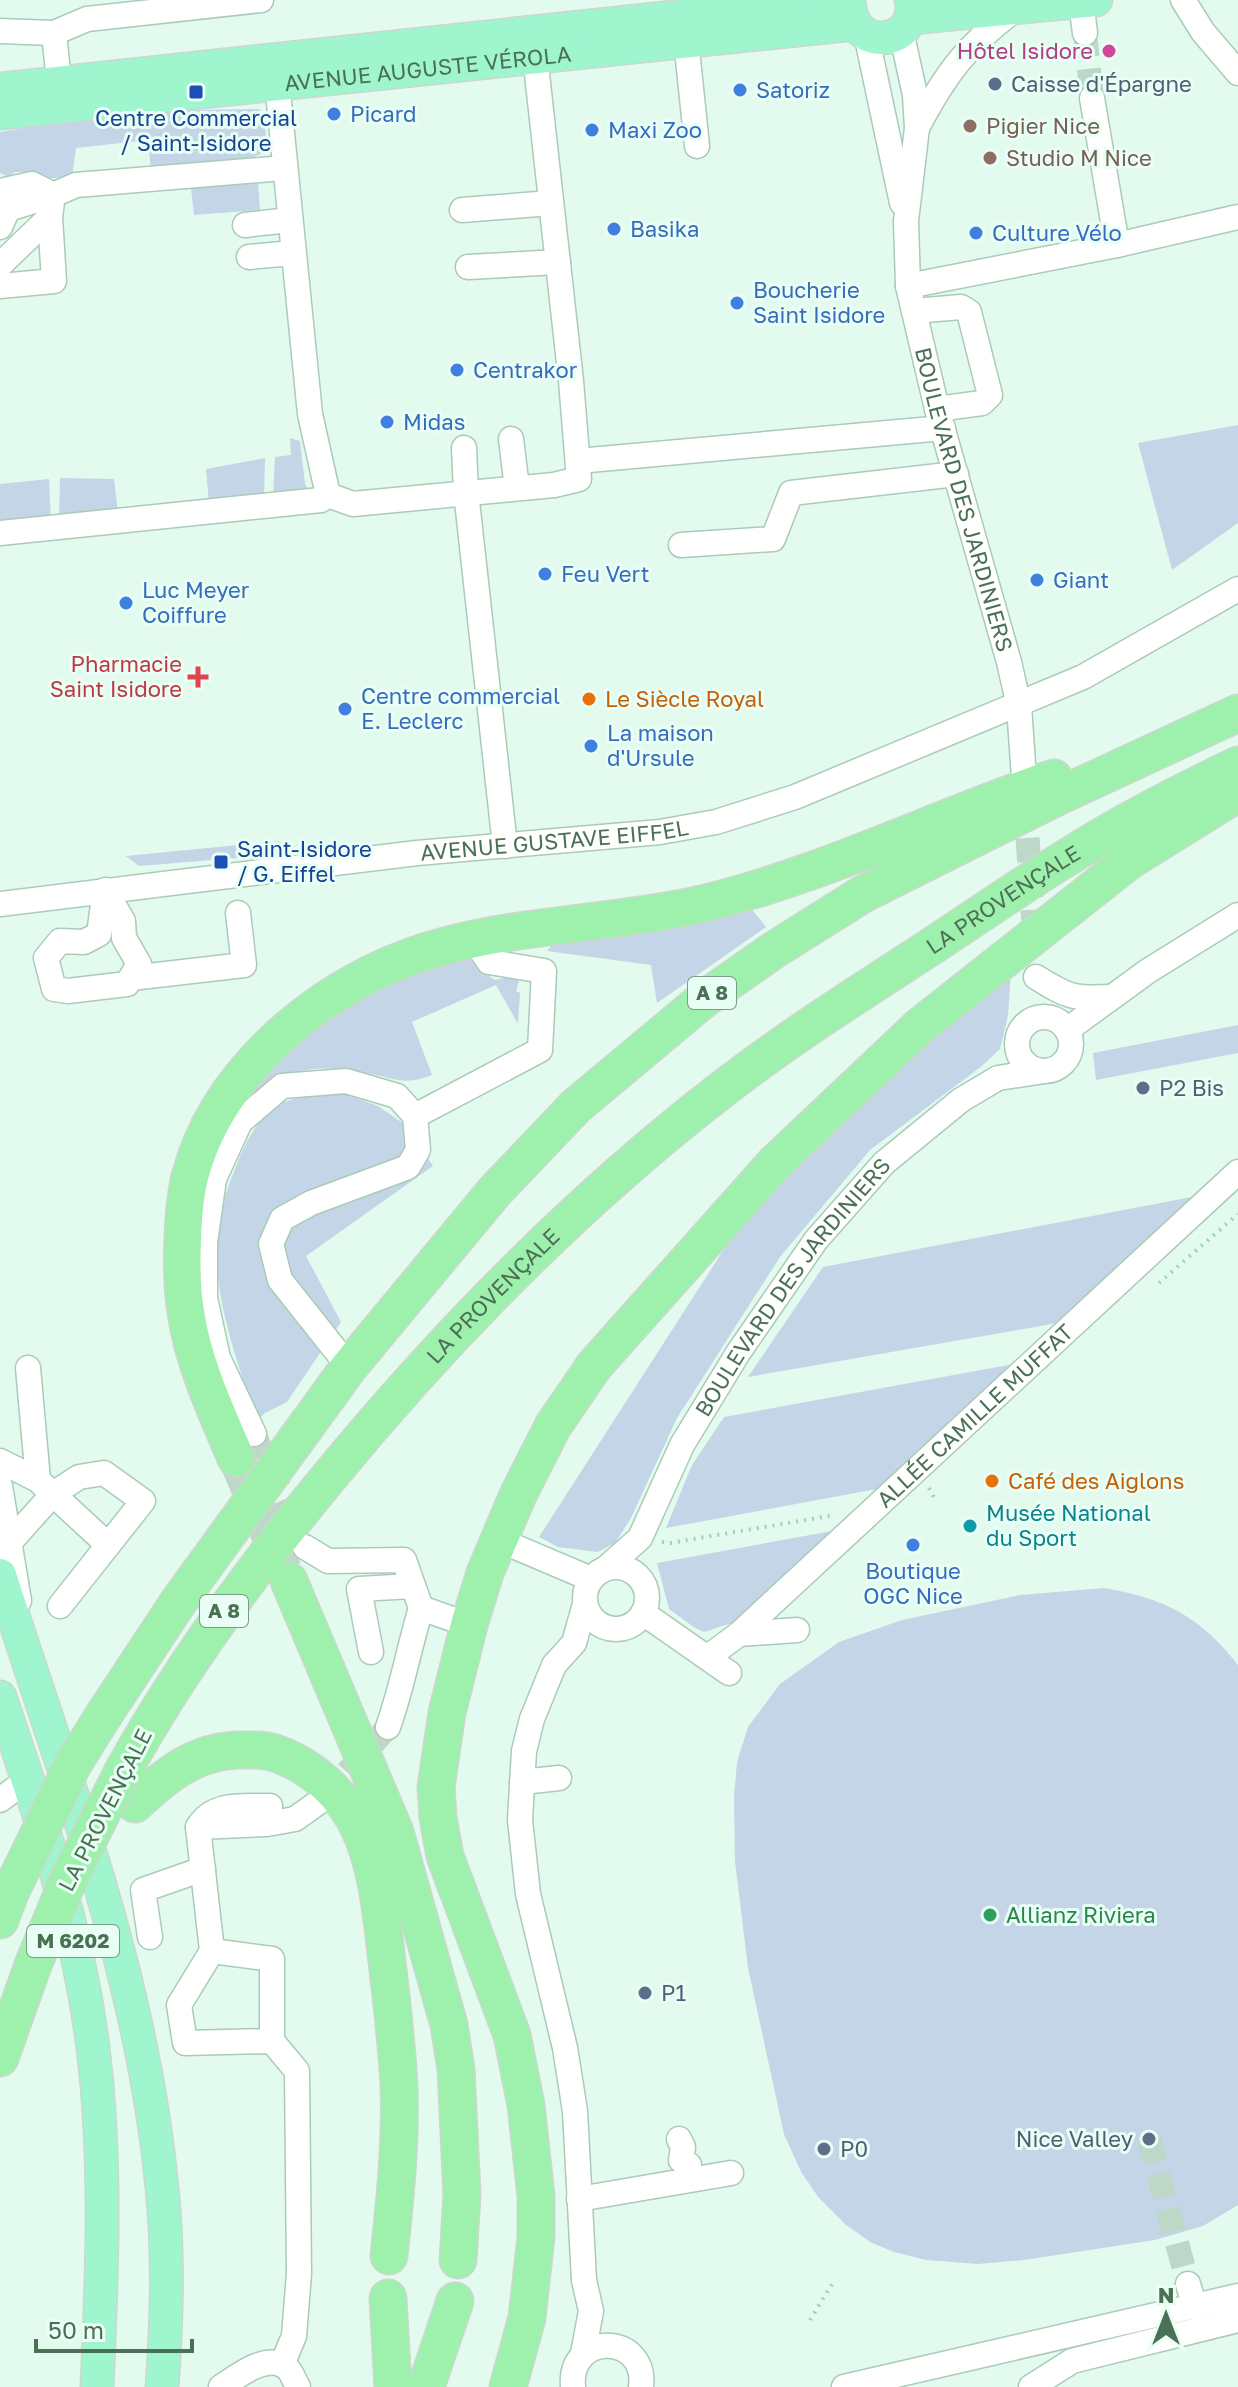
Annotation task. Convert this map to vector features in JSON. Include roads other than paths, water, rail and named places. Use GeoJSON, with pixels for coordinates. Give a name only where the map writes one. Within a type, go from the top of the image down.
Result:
{"type":"FeatureCollection","features":[{"type":"Feature","properties":{"kind":"highway"},"geometry":{"type":"LineString","coordinates":[[245,1446],[207,1389],[186,1312],[183,1233],[191,1177],[202,1145],[220,1111],[249,1068],[303,1017],[342,988],[411,957],[474,940],[700,904],[759,888],[811,871],[978,804],[1232,716]]}},
{"type":"Feature","properties":{"kind":"highway","name":"LA PROVENÇALE"},"geometry":{"type":"LineString","coordinates":[[5,1907],[72,1766],[179,1601],[349,1367],[495,1191],[576,1106],[704,999],[863,894],[1059,796],[1232,716]]}},
{"type":"Feature","properties":{"kind":"highway","name":"LA PROVENÇALE"},"geometry":{"type":"LineString","coordinates":[[0,2058],[33,1965],[69,1878],[129,1788],[150,1722],[234,1596],[399,1392],[490,1295],[612,1179],[720,1091],[789,1040],[1077,851],[1150,809],[1238,765]]}},
{"type":"Feature","properties":{"kind":"highway"},"geometry":{"type":"LineString","coordinates":[[508,2387],[527,2318],[536,2237],[536,2196],[526,2105],[512,2035],[445,1856],[436,1787],[445,1724],[469,1625],[485,1573],[518,1495],[553,1426],[594,1366],[775,1163],[920,1026],[1129,861],[1238,793]]}},
{"type":"Feature","properties":{"kind":"highway"},"geometry":{"type":"LineString","coordinates":[[289,1581],[395,1832],[449,2025],[456,2069],[462,2195],[458,2260]]}},
{"type":"Feature","properties":{"kind":"highway"},"geometry":{"type":"LineString","coordinates":[[129,1788],[165,1776],[192,1759],[225,1750],[264,1750],[294,1760],[321,1778],[341,1800],[358,1826],[368,1852],[381,1914],[399,2086],[399,2136],[389,2256]]}},
{"type":"Feature","properties":{"kind":"highway"},"geometry":{"type":"LineString","coordinates":[[388,2298],[393,2387]]}},
{"type":"Feature","properties":{"kind":"highway"},"geometry":{"type":"LineString","coordinates":[[426,2387],[455,2301]]}},
{"type":"Feature","properties":{"kind":"main road","name":"AVENUE AUGUSTE VÉROLA"},"geometry":{"type":"LineString","coordinates":[[0,89],[833,0]]}},
{"type":"Feature","properties":{"kind":"main road"},"geometry":{"type":"LineString","coordinates":[[908,16],[1016,9],[1087,11]]}},
{"type":"Feature","properties":{"kind":"main road","name":"AVENUE AUGUSTE VÉROLA"},"geometry":{"type":"LineString","coordinates":[[0,113],[857,19],[878,38],[890,37],[908,16]]}},
{"type":"Feature","properties":{"kind":"main road","name":"M 6202"},"geometry":{"type":"LineString","coordinates":[[0,1575],[99,1876],[135,2016],[162,2187],[166,2323],[162,2387]]}},
{"type":"Feature","properties":{"kind":"main road","name":"M 6202"},"geometry":{"type":"LineString","coordinates":[[0,1697],[28,1779],[70,1926],[90,2024],[101,2194],[97,2387]]}},
{"type":"Feature","properties":{"kind":"main road","name":"M 6202"},"geometry":{"type":"LineString","coordinates":[[79,2387],[101,2194]]}},
{"type":"Feature","properties":{"kind":"street"},"geometry":{"type":"LineString","coordinates":[[0,31],[54,33],[87,19],[261,0]]}},
{"type":"Feature","properties":{"kind":"street"},"geometry":{"type":"LineString","coordinates":[[1183,0],[1203,32],[1238,73]]}},
{"type":"Feature","properties":{"kind":"street","name":"BOULEVARD DES JARDINIERS"},"geometry":{"type":"LineString","coordinates":[[917,128],[951,69],[983,34],[1016,9]]}},
{"type":"Feature","properties":{"kind":"street","name":"BOULEVARD DES JARDINIERS"},"geometry":{"type":"LineString","coordinates":[[908,16],[917,128],[906,221],[908,286],[940,419],[1009,662],[1019,706],[1024,778]]}},
{"type":"Feature","properties":{"kind":"street","name":"BOULEVARD DES JARDINIERS"},"geometry":{"type":"LineString","coordinates":[[857,19],[906,221]]}},
{"type":"Feature","properties":{"kind":"street"},"geometry":{"type":"LineString","coordinates":[[54,33],[59,82]]}},
{"type":"Feature","properties":{"kind":"street"},"geometry":{"type":"LineString","coordinates":[[686,40],[697,146]]}},
{"type":"Feature","properties":{"kind":"street"},"geometry":{"type":"LineString","coordinates":[[328,495],[353,504],[554,485],[579,479],[535,56]]}},
{"type":"Feature","properties":{"kind":"street"},"geometry":{"type":"LineString","coordinates":[[277,83],[310,414],[328,495]]}},
{"type":"Feature","properties":{"kind":"street"},"geometry":{"type":"LineString","coordinates":[[1092,98],[1117,245]]}},
{"type":"Feature","properties":{"kind":"street"},"geometry":{"type":"LineString","coordinates":[[0,265],[52,206],[76,185],[284,168]]}},
{"type":"Feature","properties":{"kind":"street"},"geometry":{"type":"LineString","coordinates":[[462,210],[551,203]]}},
{"type":"Feature","properties":{"kind":"street"},"geometry":{"type":"LineString","coordinates":[[0,242],[11,232],[2,211],[52,206]]}},
{"type":"Feature","properties":{"kind":"street"},"geometry":{"type":"LineString","coordinates":[[0,286],[54,281],[52,206]]}},
{"type":"Feature","properties":{"kind":"street"},"geometry":{"type":"LineString","coordinates":[[908,286],[1117,245],[1238,217]]}},
{"type":"Feature","properties":{"kind":"street"},"geometry":{"type":"LineString","coordinates":[[245,225],[289,220]]}},
{"type":"Feature","properties":{"kind":"street"},"geometry":{"type":"LineString","coordinates":[[249,257],[293,253]]}},
{"type":"Feature","properties":{"kind":"street"},"geometry":{"type":"LineString","coordinates":[[468,267],[558,262]]}},
{"type":"Feature","properties":{"kind":"street"},"geometry":{"type":"LineString","coordinates":[[578,461],[940,419],[982,403],[990,395],[969,312],[961,307],[914,311]]}},
{"type":"Feature","properties":{"kind":"street"},"geometry":{"type":"LineString","coordinates":[[511,439],[517,488]]}},
{"type":"Feature","properties":{"kind":"street"},"geometry":{"type":"LineString","coordinates":[[464,448],[466,492],[505,846]]}},
{"type":"Feature","properties":{"kind":"street"},"geometry":{"type":"LineString","coordinates":[[681,545],[773,539],[791,493],[956,474]]}},
{"type":"Feature","properties":{"kind":"street"},"geometry":{"type":"LineString","coordinates":[[0,533],[321,500],[328,495]]}},
{"type":"Feature","properties":{"kind":"street","name":"AVENUE GUSTAVE EIFFEL"},"geometry":{"type":"LineString","coordinates":[[0,904],[417,853],[660,832],[716,822],[754,812],[1019,706],[1083,677],[1238,589]]}},
{"type":"Feature","properties":{"kind":"street","name":"AVENUE GUSTAVE EIFFEL"},"geometry":{"type":"LineString","coordinates":[[0,887],[29,893],[68,894]]}},
{"type":"Feature","properties":{"kind":"street"},"geometry":{"type":"LineString","coordinates":[[99,934],[105,890]]}},
{"type":"Feature","properties":{"kind":"street"},"geometry":{"type":"LineString","coordinates":[[105,890],[123,921],[124,938],[139,964],[127,984],[68,991],[54,989],[46,958],[60,941],[84,942],[99,934],[124,938]]}},
{"type":"Feature","properties":{"kind":"street"},"geometry":{"type":"LineString","coordinates":[[131,978],[244,965],[238,913]]}},
{"type":"Feature","properties":{"kind":"street"},"geometry":{"type":"LineString","coordinates":[[1067,1030],[1110,997],[1238,915]]}},
{"type":"Feature","properties":{"kind":"street"},"geometry":{"type":"LineString","coordinates":[[415,1116],[540,1050],[544,971],[489,962],[474,940]]}},
{"type":"Feature","properties":{"kind":"street"},"geometry":{"type":"LineString","coordinates":[[1039,1017],[1036,966],[1064,995],[1110,997]]}},
{"type":"Feature","properties":{"kind":"street"},"geometry":{"type":"LineString","coordinates":[[998,1078],[1023,1027],[1039,1017],[1058,1021],[1067,1030],[1071,1049],[1061,1065],[1044,1071],[1028,1066],[1022,1060],[1017,1044]]}},
{"type":"Feature","properties":{"kind":"street","name":"BOULEVARD DES JARDINIERS"},"geometry":{"type":"LineString","coordinates":[[598,1574],[640,1538],[682,1445],[738,1353],[816,1240],[884,1163],[961,1100],[998,1078],[1044,1071]]}},
{"type":"Feature","properties":{"kind":"street"},"geometry":{"type":"LineString","coordinates":[[245,1446],[218,1358],[205,1298],[205,1242],[214,1179],[240,1122],[282,1086],[346,1081],[397,1096],[415,1116],[418,1150],[408,1167],[311,1203],[282,1219],[271,1244],[280,1280],[349,1367]]}},
{"type":"Feature","properties":{"kind":"street","name":"ALLÉE CAMILLE MUFFAT"},"geometry":{"type":"LineString","coordinates":[[708,1657],[739,1634],[1238,1172]]}},
{"type":"Feature","properties":{"kind":"street"},"geometry":{"type":"LineString","coordinates":[[28,1368],[46,1487]]}},
{"type":"Feature","properties":{"kind":"street"},"geometry":{"type":"LineString","coordinates":[[0,1461],[46,1487],[108,1545]]}},
{"type":"Feature","properties":{"kind":"street"},"geometry":{"type":"LineString","coordinates":[[10,1542],[46,1487],[104,1473],[143,1501],[60,1606]]}},
{"type":"Feature","properties":{"kind":"street"},"geometry":{"type":"LineString","coordinates":[[0,1486],[29,1666]]}},
{"type":"Feature","properties":{"kind":"street"},"geometry":{"type":"LineString","coordinates":[[574,1643],[628,1627],[645,1604],[640,1538]]}},
{"type":"Feature","properties":{"kind":"street"},"geometry":{"type":"LineString","coordinates":[[499,1540],[598,1574],[624,1568],[632,1572],[639,1578],[645,1604],[729,1673]]}},
{"type":"Feature","properties":{"kind":"street"},"geometry":{"type":"LineString","coordinates":[[305,1547],[328,1561],[404,1560],[417,1597],[402,1689],[388,1727]]}},
{"type":"Feature","properties":{"kind":"street"},"geometry":{"type":"LineString","coordinates":[[598,1574],[584,1595],[588,1613],[600,1625],[617,1629]]}},
{"type":"Feature","properties":{"kind":"street"},"geometry":{"type":"LineString","coordinates":[[371,1652],[359,1589],[417,1597],[469,1625]]}},
{"type":"Feature","properties":{"kind":"street"},"geometry":{"type":"LineString","coordinates":[[572,2386],[572,2373],[583,2354],[591,2311],[584,2280],[573,2095],[523,1861],[520,1820],[524,1751],[540,1694],[554,1665],[574,1643],[585,1604]]}},
{"type":"Feature","properties":{"kind":"street"},"geometry":{"type":"LineString","coordinates":[[739,1634],[797,1630]]}},
{"type":"Feature","properties":{"kind":"street"},"geometry":{"type":"LineString","coordinates":[[522,1782],[559,1778]]}},
{"type":"Feature","properties":{"kind":"street"},"geometry":{"type":"LineString","coordinates":[[0,1800],[28,1779]]}},
{"type":"Feature","properties":{"kind":"street"},"geometry":{"type":"LineString","coordinates":[[198,1827],[267,1824],[295,1819],[323,1799]]}},
{"type":"Feature","properties":{"kind":"street"},"geometry":{"type":"LineString","coordinates":[[270,1806],[220,1807],[203,1819],[198,1827],[212,1951],[179,2005],[185,2043],[272,2041]]}},
{"type":"Feature","properties":{"kind":"street"},"geometry":{"type":"LineString","coordinates":[[150,1937],[143,1890],[203,1869]]}},
{"type":"Feature","properties":{"kind":"street"},"geometry":{"type":"LineString","coordinates":[[212,1951],[272,1959],[272,2041],[297,2071],[299,2274],[294,2336],[282,2365]]}},
{"type":"Feature","properties":{"kind":"street"},"geometry":{"type":"LineString","coordinates":[[579,2199],[731,2173]]}},
{"type":"Feature","properties":{"kind":"street"},"geometry":{"type":"LineString","coordinates":[[844,2387],[1192,2295],[1238,2296]]}},
{"type":"Feature","properties":{"kind":"street"},"geometry":{"type":"LineString","coordinates":[[591,2311],[621,2348],[637,2361],[641,2379],[665,2387]]}},
{"type":"Feature","properties":{"kind":"street"},"geometry":{"type":"LineString","coordinates":[[1031,2387],[1072,2361],[1238,2320]]}},
{"type":"Feature","properties":{"kind":"street"},"geometry":{"type":"LineString","coordinates":[[583,2354],[601,2346],[621,2348]]}},
{"type":"Feature","properties":{"kind":"street"},"geometry":{"type":"LineString","coordinates":[[221,2387],[253,2367],[271,2363],[289,2370],[298,2387]]}},
{"type":"Feature","properties":{"kind":"tunnel"},"geometry":{"type":"LineString","coordinates":[[1085,33],[1092,98]]}},
{"type":"Feature","properties":{"kind":"tunnel"},"geometry":{"type":"LineString","coordinates":[[1025,802],[1035,945]]}},
{"type":"Feature","properties":{"kind":"tunnel"},"geometry":{"type":"LineString","coordinates":[[254,1434],[298,1530]]}},
{"type":"Feature","properties":{"kind":"tunnel"},"geometry":{"type":"LineString","coordinates":[[236,1458],[284,1570]]}},
{"type":"Feature","properties":{"kind":"tunnel"},"geometry":{"type":"LineString","coordinates":[[323,1799],[388,1727]]}},
{"type":"Feature","properties":{"kind":"tunnel"},"geometry":{"type":"LineString","coordinates":[[1149,2139],[1188,2284]]}},
{"type":"Feature","properties":{"kind":"place","name":"Hôtel Isidore"},"geometry":{"type":"Point","coordinates":[1109,51]}},
{"type":"Feature","properties":{"kind":"place","name":"Caisse d'Épargne"},"geometry":{"type":"Point","coordinates":[995,84]}},
{"type":"Feature","properties":{"kind":"place","name":"Satoriz"},"geometry":{"type":"Point","coordinates":[740,90]}},
{"type":"Feature","properties":{"kind":"place","name":"Centre Commercial / Saint-Isidore"},"geometry":{"type":"Point","coordinates":[196,92]}},
{"type":"Feature","properties":{"kind":"place","name":"Picard"},"geometry":{"type":"Point","coordinates":[334,114]}},
{"type":"Feature","properties":{"kind":"place","name":"Pigier Nice"},"geometry":{"type":"Point","coordinates":[970,126]}},
{"type":"Feature","properties":{"kind":"place","name":"Maxi Zoo"},"geometry":{"type":"Point","coordinates":[592,130]}},
{"type":"Feature","properties":{"kind":"place","name":"Studio M Nice"},"geometry":{"type":"Point","coordinates":[990,158]}},
{"type":"Feature","properties":{"kind":"place","name":"Basika"},"geometry":{"type":"Point","coordinates":[614,229]}},
{"type":"Feature","properties":{"kind":"place","name":"Culture Vélo"},"geometry":{"type":"Point","coordinates":[976,233]}},
{"type":"Feature","properties":{"kind":"place","name":"Boucherie Saint Isidore"},"geometry":{"type":"Point","coordinates":[737,303]}},
{"type":"Feature","properties":{"kind":"place","name":"Centrakor"},"geometry":{"type":"Point","coordinates":[457,370]}},
{"type":"Feature","properties":{"kind":"place","name":"Midas"},"geometry":{"type":"Point","coordinates":[387,422]}},
{"type":"Feature","properties":{"kind":"place","name":"Feu Vert"},"geometry":{"type":"Point","coordinates":[545,574]}},
{"type":"Feature","properties":{"kind":"place","name":"Giant"},"geometry":{"type":"Point","coordinates":[1037,580]}},
{"type":"Feature","properties":{"kind":"place","name":"Luc Meyer Coiffure"},"geometry":{"type":"Point","coordinates":[126,603]}},
{"type":"Feature","properties":{"kind":"place","name":"Pharmacie Saint Isidore"},"geometry":{"type":"Point","coordinates":[198,677]}},
{"type":"Feature","properties":{"kind":"place","name":"Le Siècle Royal"},"geometry":{"type":"Point","coordinates":[589,699]}},
{"type":"Feature","properties":{"kind":"place","name":"Centre commercial E. Leclerc"},"geometry":{"type":"Point","coordinates":[345,709]}},
{"type":"Feature","properties":{"kind":"place","name":"La maison d'Ursule"},"geometry":{"type":"Point","coordinates":[591,746]}},
{"type":"Feature","properties":{"kind":"place","name":"Saint-Isidore / G. Eiffel"},"geometry":{"type":"Point","coordinates":[221,862]}},
{"type":"Feature","properties":{"kind":"place","name":"P2 Bis"},"geometry":{"type":"Point","coordinates":[1143,1088]}},
{"type":"Feature","properties":{"kind":"place","name":"Café des Aiglons"},"geometry":{"type":"Point","coordinates":[992,1481]}},
{"type":"Feature","properties":{"kind":"place","name":"Musée National du Sport"},"geometry":{"type":"Point","coordinates":[970,1526]}},
{"type":"Feature","properties":{"kind":"place","name":"Boutique OGC Nice"},"geometry":{"type":"Point","coordinates":[913,1545]}},
{"type":"Feature","properties":{"kind":"place","name":"Allianz Riviera"},"geometry":{"type":"Point","coordinates":[990,1915]}},
{"type":"Feature","properties":{"kind":"place","name":"P1"},"geometry":{"type":"Point","coordinates":[645,1993]}},
{"type":"Feature","properties":{"kind":"place","name":"Nice Valley"},"geometry":{"type":"Point","coordinates":[1149,2139]}},
{"type":"Feature","properties":{"kind":"place","name":"P0"},"geometry":{"type":"Point","coordinates":[824,2149]}}]}
